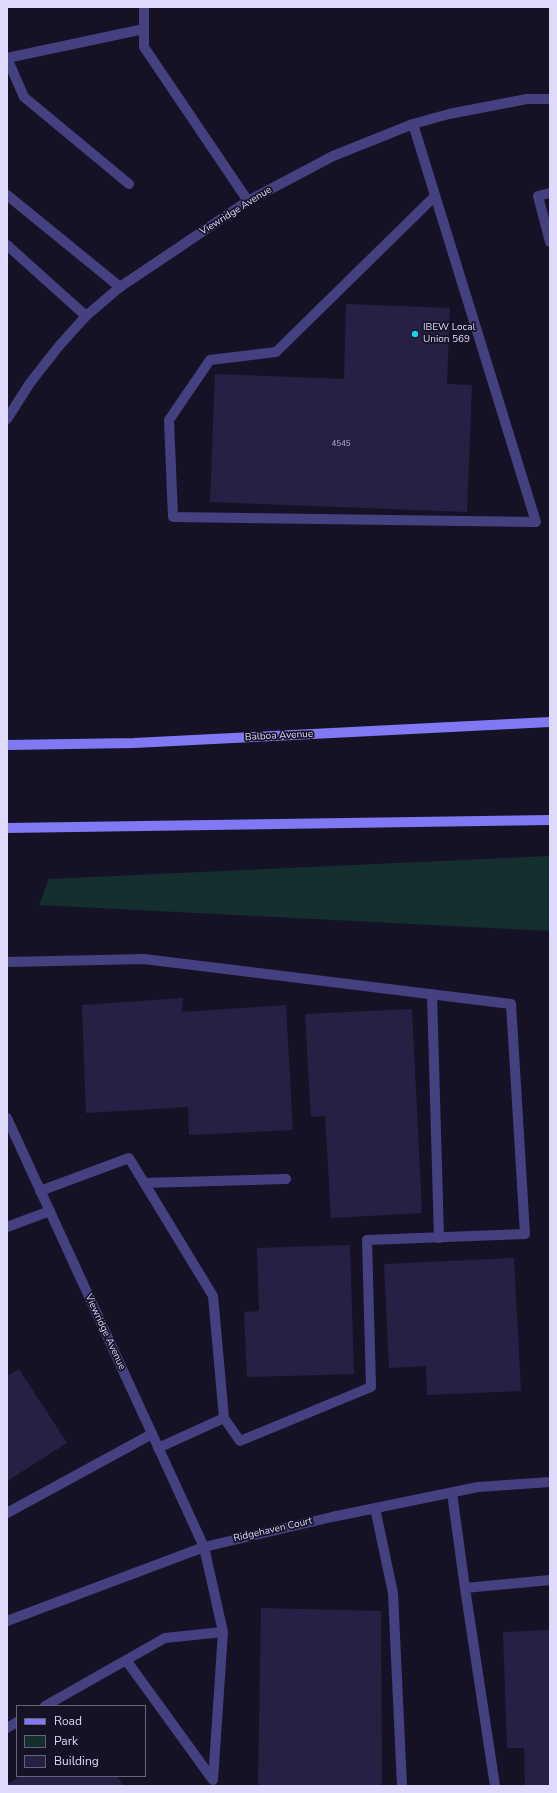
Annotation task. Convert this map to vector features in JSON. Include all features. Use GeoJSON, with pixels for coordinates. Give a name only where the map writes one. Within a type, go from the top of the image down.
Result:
{"type":"FeatureCollection","features":[{"type":"Feature","properties":{"kind":"main road","name":"Balboa Avenue"},"geometry":{"type":"LineString","coordinates":[[7,745],[134,743],[550,722]]}},
{"type":"Feature","properties":{"kind":"main road"},"geometry":{"type":"LineString","coordinates":[[7,828],[550,820]]}},
{"type":"Feature","properties":{"kind":"street"},"geometry":{"type":"LineString","coordinates":[[144,7],[144,47],[248,201]]}},
{"type":"Feature","properties":{"kind":"street"},"geometry":{"type":"LineString","coordinates":[[129,184],[24,97],[7,58],[144,29]]}},
{"type":"Feature","properties":{"kind":"street","name":"Viewridge Avenue"},"geometry":{"type":"LineString","coordinates":[[7,419],[30,383],[58,346],[86,316],[120,287],[248,201],[333,156],[412,124],[449,114],[527,99],[550,99]]}},
{"type":"Feature","properties":{"kind":"street"},"geometry":{"type":"LineString","coordinates":[[412,124],[536,522],[173,517],[170,420],[210,360],[276,352],[434,197]]}},
{"type":"Feature","properties":{"kind":"street"},"geometry":{"type":"LineString","coordinates":[[550,193],[538,196],[550,242]]}},
{"type":"Feature","properties":{"kind":"street"},"geometry":{"type":"LineString","coordinates":[[7,194],[120,287]]}},
{"type":"Feature","properties":{"kind":"street"},"geometry":{"type":"LineString","coordinates":[[7,245],[86,316]]}},
{"type":"Feature","properties":{"kind":"street"},"geometry":{"type":"LineString","coordinates":[[7,962],[144,959],[511,1004],[525,1234],[367,1240],[371,1387],[240,1441],[224,1418],[213,1296],[130,1158],[40,1191]]}},
{"type":"Feature","properties":{"kind":"street"},"geometry":{"type":"LineString","coordinates":[[432,994],[439,1238]]}},
{"type":"Feature","properties":{"kind":"street","name":"Viewridge Avenue"},"geometry":{"type":"LineString","coordinates":[[7,1118],[204,1547],[223,1632],[213,1780],[126,1660]]}},
{"type":"Feature","properties":{"kind":"street"},"geometry":{"type":"LineString","coordinates":[[145,1183],[286,1179]]}},
{"type":"Feature","properties":{"kind":"street"},"geometry":{"type":"LineString","coordinates":[[7,1227],[50,1211]]}},
{"type":"Feature","properties":{"kind":"street"},"geometry":{"type":"LineString","coordinates":[[158,1448],[224,1418]]}},
{"type":"Feature","properties":{"kind":"street"},"geometry":{"type":"LineString","coordinates":[[7,1513],[152,1434]]}},
{"type":"Feature","properties":{"kind":"street","name":"Ridgehaven Court"},"geometry":{"type":"LineString","coordinates":[[7,1621],[204,1547],[375,1508],[478,1487],[550,1482]]}},
{"type":"Feature","properties":{"kind":"street"},"geometry":{"type":"LineString","coordinates":[[452,1493],[495,1786]]}},
{"type":"Feature","properties":{"kind":"street"},"geometry":{"type":"LineString","coordinates":[[375,1508],[393,1593],[402,1786]]}},
{"type":"Feature","properties":{"kind":"street"},"geometry":{"type":"LineString","coordinates":[[465,1588],[550,1580]]}},
{"type":"Feature","properties":{"kind":"street"},"geometry":{"type":"LineString","coordinates":[[47,1705],[165,1638],[223,1632]]}},
{"type":"Feature","properties":{"kind":"street"},"geometry":{"type":"LineString","coordinates":[[7,1728],[16,1723]]}},
{"type":"Feature","properties":{"kind":"green space"},"geometry":{"type":"Polygon","coordinates":[[[550,856],[550,931],[39,905],[49,879],[550,856]]]}},
{"type":"Feature","properties":{"kind":"building"},"geometry":{"type":"Polygon","coordinates":[[[346,304],[450,308],[447,384],[472,385],[467,512],[210,502],[215,374],[344,379],[346,304]]]}},
{"type":"Feature","properties":{"kind":"building"},"geometry":{"type":"Polygon","coordinates":[[[183,998],[182,1012],[286,1005],[293,1130],[189,1135],[188,1107],[86,1113],[82,1005],[183,998]]]}},
{"type":"Feature","properties":{"kind":"building"},"geometry":{"type":"Polygon","coordinates":[[[412,1009],[422,1213],[331,1218],[325,1116],[311,1117],[305,1014],[412,1009]]]}},
{"type":"Feature","properties":{"kind":"building"},"geometry":{"type":"Polygon","coordinates":[[[350,1245],[354,1374],[247,1377],[244,1312],[259,1311],[257,1248],[350,1245]]]}},
{"type":"Feature","properties":{"kind":"building"},"geometry":{"type":"Polygon","coordinates":[[[514,1258],[521,1391],[427,1395],[426,1366],[389,1368],[384,1264],[514,1258]]]}},
{"type":"Feature","properties":{"kind":"building"},"geometry":{"type":"Polygon","coordinates":[[[19,1369],[67,1443],[7,1481],[7,1376],[19,1369]]]}},
{"type":"Feature","properties":{"kind":"building"},"geometry":{"type":"Polygon","coordinates":[[[261,1608],[381,1611],[382,1786],[258,1786],[261,1608]]]}},
{"type":"Feature","properties":{"kind":"building"},"geometry":{"type":"Polygon","coordinates":[[[550,1630],[550,1786],[525,1786],[524,1748],[507,1748],[503,1632],[550,1630]]]}},
{"type":"Feature","properties":{"kind":"building"},"geometry":{"type":"Polygon","coordinates":[[[19,1777],[118,1777],[123,1786],[7,1786],[7,1784],[19,1777]]]}},
{"type":"Feature","properties":{"kind":"place","name":"IBEW Local Union 569"},"geometry":{"type":"Point","coordinates":[415,334]}}]}
